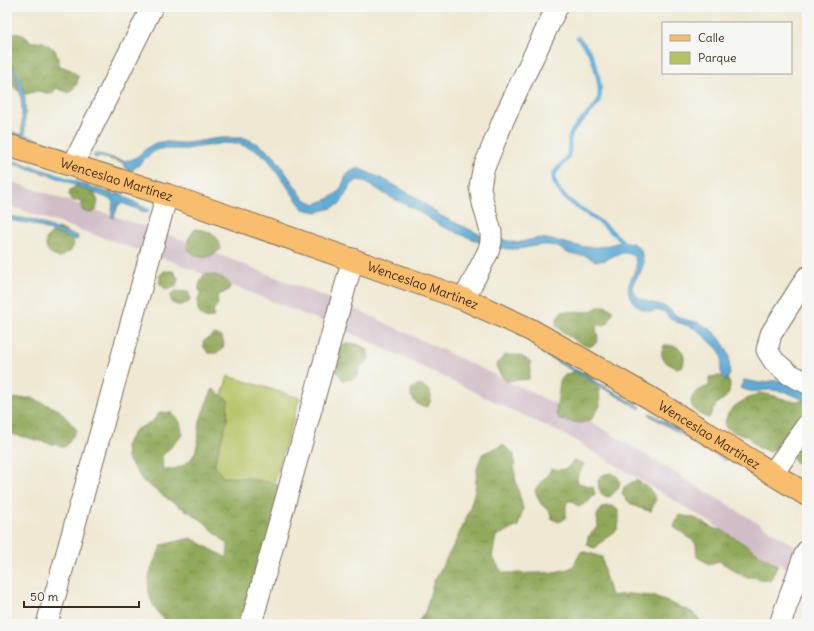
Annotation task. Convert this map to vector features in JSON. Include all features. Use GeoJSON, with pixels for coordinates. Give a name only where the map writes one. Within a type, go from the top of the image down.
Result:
{"type":"FeatureCollection","features":[{"type":"Feature","properties":{"kind":"main road","name":"Wenceslao Martínez"},"geometry":{"type":"LineString","coordinates":[[7,145],[167,195],[464,298],[531,330],[650,398],[807,495]]}},
{"type":"Feature","properties":{"kind":"street"},"geometry":{"type":"LineString","coordinates":[[73,166],[152,7]]}},
{"type":"Feature","properties":{"kind":"street"},"geometry":{"type":"LineString","coordinates":[[464,298],[488,252],[491,242],[491,232],[480,187],[483,170],[505,116],[557,7]]}},
{"type":"Feature","properties":{"kind":"street"},"geometry":{"type":"LineString","coordinates":[[47,624],[167,195]]}},
{"type":"Feature","properties":{"kind":"street"},"geometry":{"type":"LineString","coordinates":[[251,624],[353,259]]}},
{"type":"Feature","properties":{"kind":"street"},"geometry":{"type":"LineString","coordinates":[[807,277],[771,334],[767,350],[774,361],[789,374],[807,383]]}},
{"type":"Feature","properties":{"kind":"street"},"geometry":{"type":"LineString","coordinates":[[773,473],[807,425]]}},
{"type":"Feature","properties":{"kind":"street"},"geometry":{"type":"LineString","coordinates":[[780,624],[807,551]]}},
{"type":"Feature","properties":{"kind":"shaded area"},"geometry":{"type":"Polygon","coordinates":[[[7,180],[175,237],[358,310],[583,417],[807,553],[807,581],[571,438],[347,331],[168,260],[7,205],[7,180]]]}},
{"type":"Feature","properties":{"kind":"green space"},"geometry":{"type":"Polygon","coordinates":[[[7,31],[23,35],[32,42],[43,42],[55,50],[60,66],[71,70],[78,76],[77,84],[69,93],[56,88],[52,94],[38,91],[24,94],[15,89],[8,75],[6,57],[7,31]]]}},
{"type":"Feature","properties":{"kind":"green space"},"geometry":{"type":"Polygon","coordinates":[[[79,185],[93,191],[98,201],[96,210],[92,213],[82,210],[82,201],[74,201],[70,198],[69,194],[71,189],[79,185]]]}},
{"type":"Feature","properties":{"kind":"green space"},"geometry":{"type":"Polygon","coordinates":[[[57,228],[64,230],[68,234],[74,245],[70,252],[61,257],[54,256],[47,248],[46,244],[46,239],[57,228]]]}},
{"type":"Feature","properties":{"kind":"green space"},"geometry":{"type":"Polygon","coordinates":[[[195,229],[209,232],[215,236],[218,239],[221,249],[208,257],[200,257],[192,253],[188,249],[188,239],[195,229]]]}},
{"type":"Feature","properties":{"kind":"green space"},"geometry":{"type":"Polygon","coordinates":[[[164,271],[173,271],[178,278],[176,287],[166,290],[160,284],[160,275],[164,271]]]}},
{"type":"Feature","properties":{"kind":"green space"},"geometry":{"type":"Polygon","coordinates":[[[205,274],[220,277],[226,280],[231,286],[227,291],[217,296],[218,304],[214,309],[213,318],[209,319],[203,317],[198,309],[200,294],[199,285],[205,274]]]}},
{"type":"Feature","properties":{"kind":"green space"},"geometry":{"type":"Polygon","coordinates":[[[176,291],[188,292],[190,297],[189,302],[176,305],[171,302],[171,295],[176,291]]]}},
{"type":"Feature","properties":{"kind":"green space"},"geometry":{"type":"Polygon","coordinates":[[[599,306],[606,306],[612,310],[612,314],[608,323],[598,325],[596,327],[598,338],[596,343],[589,347],[571,338],[556,326],[557,319],[561,312],[586,312],[599,306]]]}},
{"type":"Feature","properties":{"kind":"green space"},"geometry":{"type":"Polygon","coordinates":[[[216,334],[222,338],[224,344],[223,347],[219,352],[208,353],[203,346],[203,342],[216,334]]]}},
{"type":"Feature","properties":{"kind":"green space"},"geometry":{"type":"Polygon","coordinates":[[[347,344],[357,344],[367,349],[369,359],[359,369],[358,376],[353,379],[343,380],[333,366],[335,348],[347,344]]]}},
{"type":"Feature","properties":{"kind":"green space"},"geometry":{"type":"Polygon","coordinates":[[[664,345],[678,347],[683,352],[683,366],[677,368],[664,360],[662,357],[662,350],[664,345]]]}},
{"type":"Feature","properties":{"kind":"green space"},"geometry":{"type":"Polygon","coordinates":[[[504,355],[519,355],[531,362],[529,379],[506,381],[501,376],[496,366],[504,355]]]}},
{"type":"Feature","properties":{"kind":"green space"},"geometry":{"type":"Polygon","coordinates":[[[576,370],[589,373],[599,387],[600,406],[591,420],[581,423],[560,420],[556,414],[560,381],[565,375],[576,370]]]}},
{"type":"Feature","properties":{"kind":"green space"},"geometry":{"type":"Polygon","coordinates":[[[228,376],[300,398],[269,498],[197,476],[228,376]]]}},
{"type":"Feature","properties":{"kind":"green space"},"geometry":{"type":"Polygon","coordinates":[[[719,376],[727,378],[730,384],[729,393],[725,398],[717,403],[709,418],[705,417],[694,409],[691,402],[692,398],[698,391],[709,386],[709,377],[719,376]]]}},
{"type":"Feature","properties":{"kind":"green space"},"geometry":{"type":"Polygon","coordinates":[[[417,385],[425,387],[430,392],[431,398],[428,406],[420,406],[411,396],[411,389],[417,385]]]}},
{"type":"Feature","properties":{"kind":"green space"},"geometry":{"type":"Polygon","coordinates":[[[213,389],[228,400],[227,421],[214,465],[223,477],[248,478],[277,484],[288,505],[252,624],[168,624],[154,607],[150,598],[148,582],[151,568],[162,545],[191,538],[227,558],[228,545],[203,521],[143,481],[127,458],[126,445],[135,430],[152,422],[160,412],[172,413],[180,422],[183,435],[162,456],[163,470],[180,467],[193,457],[198,444],[201,417],[213,389]]]}},
{"type":"Feature","properties":{"kind":"green space"},"geometry":{"type":"Polygon","coordinates":[[[760,393],[790,401],[807,401],[807,461],[796,463],[782,439],[776,448],[770,452],[757,447],[747,436],[736,433],[725,427],[728,414],[736,405],[760,393]]]}},
{"type":"Feature","properties":{"kind":"green space"},"geometry":{"type":"Polygon","coordinates":[[[31,398],[59,410],[77,430],[65,447],[7,433],[7,399],[31,398]]]}},
{"type":"Feature","properties":{"kind":"green space"},"geometry":{"type":"Polygon","coordinates":[[[503,445],[514,454],[515,478],[523,509],[518,526],[496,536],[492,557],[503,573],[539,573],[566,570],[574,565],[582,551],[602,557],[611,596],[628,594],[653,596],[692,612],[704,624],[417,624],[425,612],[434,581],[456,541],[468,514],[475,490],[477,469],[482,454],[503,445]]]}},
{"type":"Feature","properties":{"kind":"green space"},"geometry":{"type":"Polygon","coordinates":[[[574,460],[584,464],[577,477],[578,483],[593,487],[595,494],[588,502],[578,507],[573,501],[568,501],[566,505],[566,518],[559,522],[552,519],[550,512],[541,504],[535,491],[551,469],[564,469],[574,460]]]}},
{"type":"Feature","properties":{"kind":"green space"},"geometry":{"type":"Polygon","coordinates":[[[611,473],[616,475],[620,481],[618,488],[609,497],[603,496],[599,489],[598,480],[602,475],[611,473]]]}},
{"type":"Feature","properties":{"kind":"green space"},"geometry":{"type":"Polygon","coordinates":[[[636,480],[649,488],[656,499],[651,511],[635,506],[622,494],[624,487],[636,480]]]}},
{"type":"Feature","properties":{"kind":"green space"},"geometry":{"type":"Polygon","coordinates":[[[606,506],[612,506],[619,510],[617,530],[595,548],[591,547],[587,544],[588,537],[598,526],[597,516],[600,509],[606,506]]]}},
{"type":"Feature","properties":{"kind":"green space"},"geometry":{"type":"Polygon","coordinates":[[[679,515],[695,518],[715,529],[722,530],[778,565],[770,581],[745,577],[719,561],[709,564],[697,557],[696,544],[674,527],[679,515]]]}},
{"type":"Feature","properties":{"kind":"water"},"geometry":{"type":"Polygon","coordinates":[[[7,57],[20,79],[24,93],[25,135],[66,149],[65,151],[7,133],[7,130],[22,135],[22,107],[20,94],[17,80],[10,70],[7,57]]]}},
{"type":"Feature","properties":{"kind":"water"},"geometry":{"type":"Polygon","coordinates":[[[221,138],[245,138],[258,144],[274,156],[304,199],[316,204],[336,194],[341,188],[347,175],[358,168],[389,182],[415,197],[441,216],[483,236],[482,243],[441,226],[413,208],[388,196],[365,181],[357,180],[350,186],[341,203],[332,208],[317,212],[303,209],[268,159],[256,150],[239,144],[224,143],[187,149],[159,149],[150,154],[131,171],[126,169],[124,163],[102,157],[94,157],[94,154],[98,154],[126,161],[133,159],[148,147],[156,143],[187,143],[221,138]]]}},
{"type":"Feature","properties":{"kind":"water"},"geometry":{"type":"Polygon","coordinates":[[[7,159],[60,175],[59,178],[7,162],[7,159]]]}},
{"type":"Feature","properties":{"kind":"water"},"geometry":{"type":"Polygon","coordinates":[[[71,180],[115,195],[120,193],[149,210],[147,213],[122,203],[118,205],[114,218],[111,217],[112,200],[70,183],[71,180]]]}},
{"type":"Feature","properties":{"kind":"water"},"geometry":{"type":"Polygon","coordinates":[[[7,216],[35,220],[65,233],[78,236],[77,240],[33,224],[7,220],[7,216]]]}},
{"type":"Feature","properties":{"kind":"water"},"geometry":{"type":"Polygon","coordinates":[[[539,238],[584,247],[599,247],[623,242],[633,243],[640,249],[643,265],[634,281],[632,288],[633,291],[642,299],[664,306],[679,317],[701,324],[711,330],[723,343],[729,356],[730,374],[726,381],[721,370],[722,360],[720,352],[698,331],[693,327],[674,321],[664,312],[645,310],[633,302],[628,288],[636,266],[636,261],[633,255],[622,253],[598,261],[584,255],[570,254],[558,247],[547,245],[514,249],[499,247],[500,239],[517,243],[539,238]]]}},
{"type":"Feature","properties":{"kind":"water"},"geometry":{"type":"Polygon","coordinates":[[[544,352],[641,407],[640,409],[543,354],[544,352]]]}},
{"type":"Feature","properties":{"kind":"water"},"geometry":{"type":"Polygon","coordinates":[[[744,380],[760,383],[778,380],[789,383],[807,391],[807,402],[794,395],[781,391],[745,390],[740,388],[744,380]]]}},
{"type":"Feature","properties":{"kind":"water"},"geometry":{"type":"Polygon","coordinates":[[[650,413],[728,458],[726,461],[649,415],[650,413]]]}},
{"type":"Feature","properties":{"kind":"waterway"},"geometry":{"type":"LineString","coordinates":[[578,38],[587,48],[593,60],[598,80],[600,93],[599,99],[594,108],[576,126],[571,134],[569,140],[568,157],[555,173],[554,179],[558,189],[567,199],[601,223],[627,246]]}},
{"type":"Feature","properties":{"kind":"waterway"},"geometry":{"type":"LineString","coordinates":[[54,175],[76,183]]}}]}
